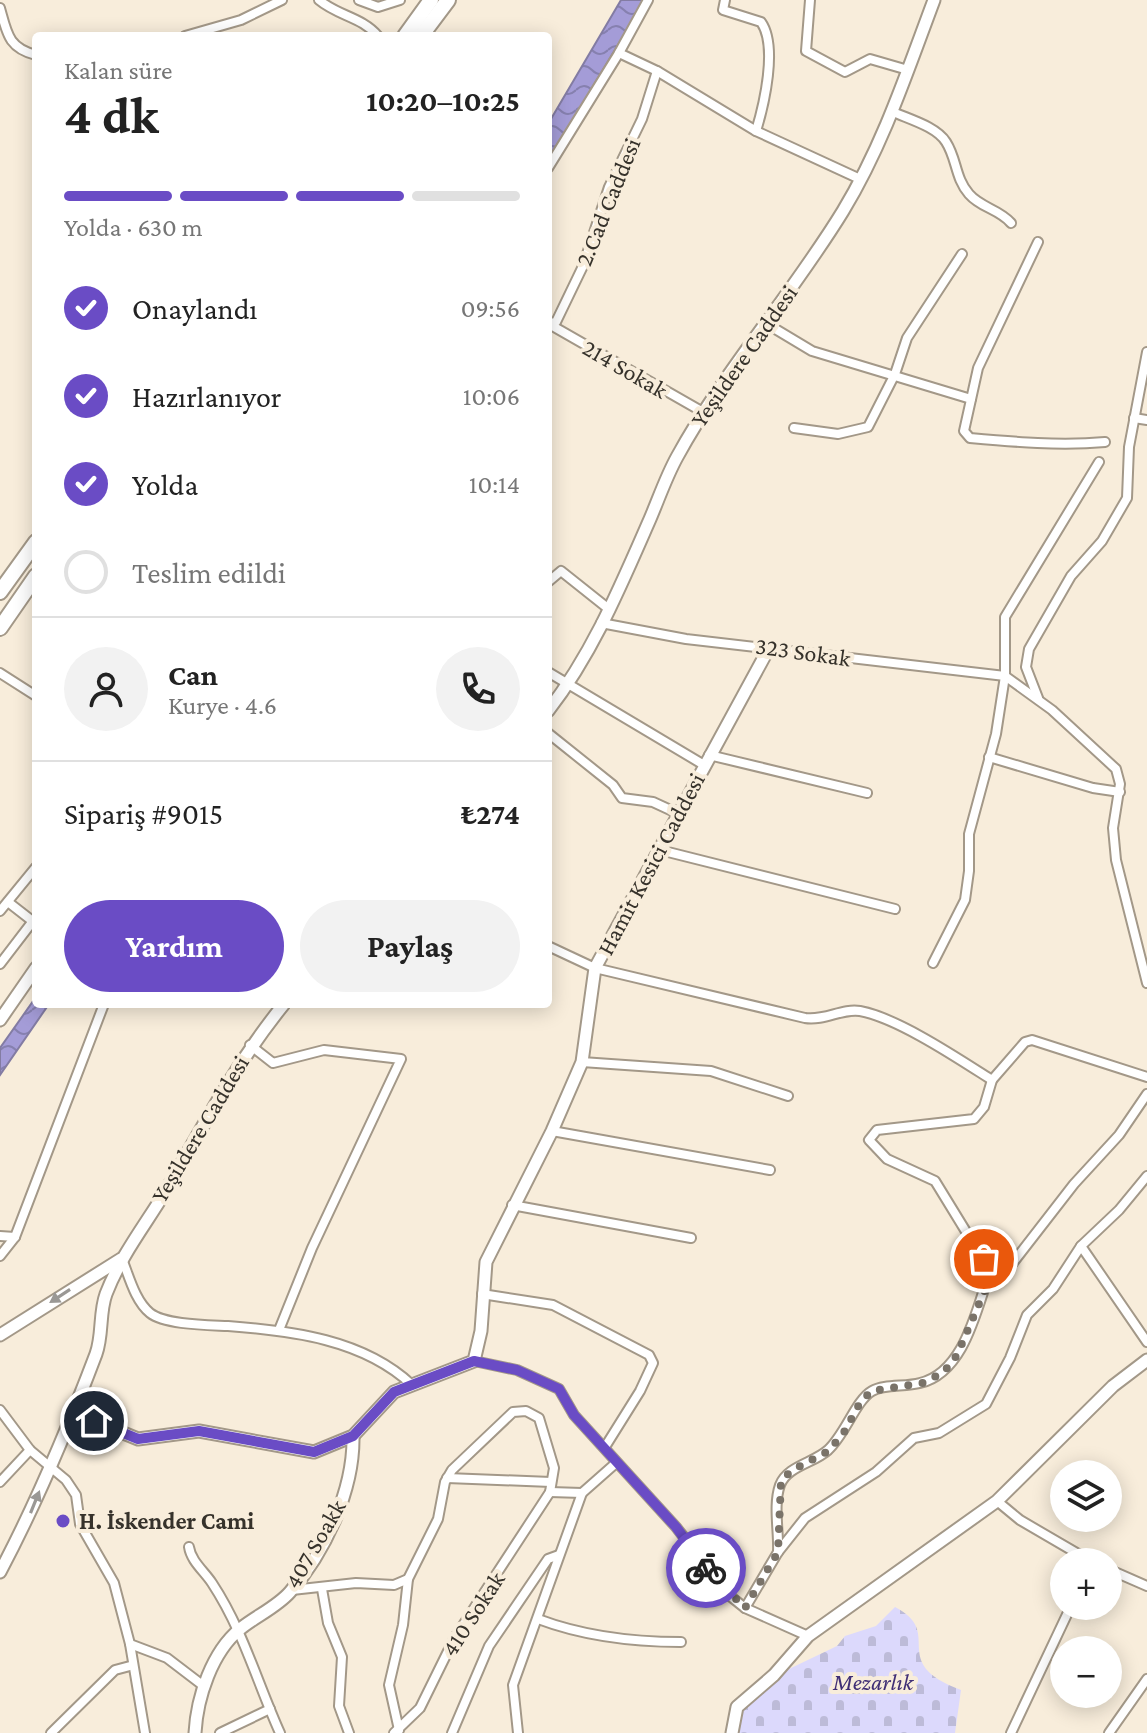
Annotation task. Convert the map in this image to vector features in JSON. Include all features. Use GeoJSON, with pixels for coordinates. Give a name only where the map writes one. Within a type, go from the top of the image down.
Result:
{"type":"FeatureCollection","features":[{"type":"Feature","properties":{"kind":"highway"},"geometry":{"type":"LineString","coordinates":[[409,32],[435,2]]}},
{"type":"Feature","properties":{"kind":"highway"},"geometry":{"type":"LineString","coordinates":[[423,32],[435,2]]}},
{"type":"Feature","properties":{"kind":"highway"},"geometry":{"type":"LineString","coordinates":[[0,592],[32,548]]}},
{"type":"Feature","properties":{"kind":"highway"},"geometry":{"type":"LineString","coordinates":[[0,628],[32,582]]}},
{"type":"Feature","properties":{"kind":"street"},"geometry":{"type":"LineString","coordinates":[[198,32],[249,17],[282,0]]}},
{"type":"Feature","properties":{"kind":"street"},"geometry":{"type":"LineString","coordinates":[[319,0],[334,13],[361,20],[374,32]]}},
{"type":"Feature","properties":{"kind":"street"},"geometry":{"type":"LineString","coordinates":[[359,0],[383,7],[400,0]]}},
{"type":"Feature","properties":{"kind":"street"},"geometry":{"type":"LineString","coordinates":[[552,162],[648,0]]}},
{"type":"Feature","properties":{"kind":"street"},"geometry":{"type":"LineString","coordinates":[[725,0],[723,10],[761,22],[768,36],[766,96],[756,131]]}},
{"type":"Feature","properties":{"kind":"street"},"geometry":{"type":"LineString","coordinates":[[810,0],[806,51],[814,58],[845,72],[870,59],[908,70]]}},
{"type":"Feature","properties":{"kind":"street","name":"Yeşildere Caddesi"},"geometry":{"type":"LineString","coordinates":[[552,706],[568,685],[610,610],[674,461],[703,412],[767,324],[860,179],[908,70],[934,0]]}},
{"type":"Feature","properties":{"kind":"street"},"geometry":{"type":"LineString","coordinates":[[0,8],[11,43],[32,54]]}},
{"type":"Feature","properties":{"kind":"street"},"geometry":{"type":"LineString","coordinates":[[619,53],[657,71],[756,131],[860,179]]}},
{"type":"Feature","properties":{"kind":"street","name":"2.Cad Caddesi"},"geometry":{"type":"LineString","coordinates":[[552,322],[556,322],[583,266],[609,187],[642,119],[657,71]]}},
{"type":"Feature","properties":{"kind":"street"},"geometry":{"type":"LineString","coordinates":[[891,111],[926,127],[946,141],[958,179],[971,197],[1003,214],[1011,223]]}},
{"type":"Feature","properties":{"kind":"street"},"geometry":{"type":"LineString","coordinates":[[1038,242],[978,368],[964,431],[970,438],[1074,445],[1105,442]]}},
{"type":"Feature","properties":{"kind":"street"},"geometry":{"type":"LineString","coordinates":[[794,428],[838,434],[864,430],[895,374],[907,338],[962,254]]}},
{"type":"Feature","properties":{"kind":"street"},"geometry":{"type":"LineString","coordinates":[[767,324],[812,351],[971,399]]}},
{"type":"Feature","properties":{"kind":"street","name":"214 Sokak"},"geometry":{"type":"LineString","coordinates":[[552,325],[703,412]]}},
{"type":"Feature","properties":{"kind":"street"},"geometry":{"type":"LineString","coordinates":[[1038,698],[1026,667],[1029,649],[1071,576],[1102,541],[1127,498],[1134,418],[1147,352]]}},
{"type":"Feature","properties":{"kind":"street"},"geometry":{"type":"LineString","coordinates":[[1134,418],[1147,420]]}},
{"type":"Feature","properties":{"kind":"street"},"geometry":{"type":"LineString","coordinates":[[933,963],[965,900],[969,834],[1005,676],[1005,617],[1099,462]]}},
{"type":"Feature","properties":{"kind":"street"},"geometry":{"type":"LineString","coordinates":[[552,579],[561,571],[610,610]]}},
{"type":"Feature","properties":{"kind":"street","name":"323 Sokak"},"geometry":{"type":"LineString","coordinates":[[601,623],[686,639],[910,668],[1005,676]]}},
{"type":"Feature","properties":{"kind":"street","name":"Hamit Kesici Caddesi"},"geometry":{"type":"LineString","coordinates":[[474,1361],[481,1331],[482,1294],[491,1249],[552,1131],[582,1062],[595,968],[769,648]]}},
{"type":"Feature","properties":{"kind":"street"},"geometry":{"type":"LineString","coordinates":[[0,673],[32,693]]}},
{"type":"Feature","properties":{"kind":"street"},"geometry":{"type":"LineString","coordinates":[[552,675],[707,760],[867,793]]}},
{"type":"Feature","properties":{"kind":"street"},"geometry":{"type":"LineString","coordinates":[[1005,676],[1038,698],[1116,769],[1120,792],[1113,828],[1116,860],[1147,983]]}},
{"type":"Feature","properties":{"kind":"street"},"geometry":{"type":"LineString","coordinates":[[552,736],[613,785],[622,798],[653,802],[679,814]]}},
{"type":"Feature","properties":{"kind":"street"},"geometry":{"type":"LineString","coordinates":[[989,757],[1093,788],[1120,792]]}},
{"type":"Feature","properties":{"kind":"street"},"geometry":{"type":"LineString","coordinates":[[660,850],[895,909]]}},
{"type":"Feature","properties":{"kind":"street"},"geometry":{"type":"LineString","coordinates":[[0,911],[32,874]]}},
{"type":"Feature","properties":{"kind":"street"},"geometry":{"type":"LineString","coordinates":[[8,902],[32,920]]}},
{"type":"Feature","properties":{"kind":"street"},"geometry":{"type":"LineString","coordinates":[[0,964],[32,926]]}},
{"type":"Feature","properties":{"kind":"street"},"geometry":{"type":"LineString","coordinates":[[552,948],[595,968],[805,1018],[824,1019],[861,1011],[949,1053],[992,1080]]}},
{"type":"Feature","properties":{"kind":"street"},"geometry":{"type":"LineString","coordinates":[[0,1020],[32,974]]}},
{"type":"Feature","properties":{"kind":"street"},"geometry":{"type":"LineString","coordinates":[[0,1256],[15,1237],[102,1008]]}},
{"type":"Feature","properties":{"kind":"street","name":"Yeşildere Caddesi"},"geometry":{"type":"LineString","coordinates":[[0,1572],[26,1523],[97,1350],[105,1298],[122,1258],[250,1045],[281,1008]]}},
{"type":"Feature","properties":{"kind":"street"},"geometry":{"type":"LineString","coordinates":[[992,1274],[935,1181],[887,1159],[869,1140],[877,1130],[974,1119],[984,1107],[992,1080],[1025,1042],[1032,1040],[1147,1077]]}},
{"type":"Feature","properties":{"kind":"street"},"geometry":{"type":"LineString","coordinates":[[250,1045],[273,1063],[324,1050],[401,1059],[312,1248],[279,1330]]}},
{"type":"Feature","properties":{"kind":"street"},"geometry":{"type":"LineString","coordinates":[[582,1062],[711,1071],[788,1096]]}},
{"type":"Feature","properties":{"kind":"street"},"geometry":{"type":"LineString","coordinates":[[778,1552],[781,1481],[791,1471],[825,1453],[842,1436],[861,1401],[872,1391],[923,1383],[944,1372],[957,1355],[992,1274],[1012,1264],[1074,1184],[1119,1135],[1147,1094]]}},
{"type":"Feature","properties":{"kind":"street"},"geometry":{"type":"LineString","coordinates":[[552,1131],[770,1170]]}},
{"type":"Feature","properties":{"kind":"street"},"geometry":{"type":"LineString","coordinates":[[745,1608],[778,1552],[805,1518],[876,1472],[914,1438],[939,1433],[986,1404],[1010,1358],[1027,1315],[1053,1289],[1081,1246],[1119,1210],[1147,1176]]}},
{"type":"Feature","properties":{"kind":"street"},"geometry":{"type":"LineString","coordinates":[[512,1205],[691,1238]]}},
{"type":"Feature","properties":{"kind":"street"},"geometry":{"type":"LineString","coordinates":[[0,1236],[15,1237]]}},
{"type":"Feature","properties":{"kind":"street"},"geometry":{"type":"LineString","coordinates":[[1081,1246],[1147,1342]]}},
{"type":"Feature","properties":{"kind":"street"},"geometry":{"type":"LineString","coordinates":[[0,1335],[122,1258],[140,1300],[151,1315],[194,1324],[279,1330],[326,1339],[392,1366],[412,1385]]}},
{"type":"Feature","properties":{"kind":"street"},"geometry":{"type":"LineString","coordinates":[[482,1294],[553,1305],[649,1355],[653,1363],[640,1391],[605,1447]]}},
{"type":"Feature","properties":{"kind":"street"},"geometry":{"type":"LineString","coordinates":[[732,1733],[737,1707],[774,1675],[808,1636],[997,1501],[1093,1405],[1136,1365],[1147,1360]]}},
{"type":"Feature","properties":{"kind":"street"},"geometry":{"type":"LineString","coordinates":[[72,1412],[138,1439],[199,1431],[314,1452],[353,1436],[394,1392],[474,1361],[517,1370],[559,1389],[574,1415],[676,1527],[715,1581],[745,1608],[808,1636]]}},
{"type":"Feature","properties":{"kind":"street"},"geometry":{"type":"LineString","coordinates":[[0,1410],[30,1450],[66,1480],[76,1495],[80,1524],[114,1583],[130,1644],[130,1666],[143,1712],[145,1733]]}},
{"type":"Feature","properties":{"kind":"street"},"geometry":{"type":"LineString","coordinates":[[397,1731],[389,1685],[403,1625],[408,1579],[438,1519],[447,1478],[468,1451],[513,1412],[526,1411],[539,1418],[547,1437],[554,1468],[550,1492],[582,1493]]}},
{"type":"Feature","properties":{"kind":"street","name":"407 Soakk"},"geometry":{"type":"LineString","coordinates":[[195,1733],[215,1659],[239,1630],[292,1590],[343,1499],[354,1454],[353,1436]]}},
{"type":"Feature","properties":{"kind":"street"},"geometry":{"type":"LineString","coordinates":[[0,1482],[30,1450]]}},
{"type":"Feature","properties":{"kind":"street"},"geometry":{"type":"LineString","coordinates":[[518,1733],[513,1685],[559,1555],[582,1493],[616,1463]]}},
{"type":"Feature","properties":{"kind":"street"},"geometry":{"type":"LineString","coordinates":[[447,1478],[551,1482]]}},
{"type":"Feature","properties":{"kind":"street","name":"410 Sokak"},"geometry":{"type":"LineString","coordinates":[[397,1731],[420,1708],[454,1639],[550,1492]]}},
{"type":"Feature","properties":{"kind":"street"},"geometry":{"type":"LineString","coordinates":[[997,1501],[1020,1520],[1068,1548]]}},
{"type":"Feature","properties":{"kind":"street"},"geometry":{"type":"LineString","coordinates":[[189,1547],[190,1557],[217,1591],[239,1630],[280,1733]]}},
{"type":"Feature","properties":{"kind":"street"},"geometry":{"type":"LineString","coordinates":[[452,1733],[489,1646],[548,1559],[559,1555]]}},
{"type":"Feature","properties":{"kind":"street"},"geometry":{"type":"LineString","coordinates":[[1122,1575],[1147,1586]]}},
{"type":"Feature","properties":{"kind":"street"},"geometry":{"type":"LineString","coordinates":[[292,1590],[356,1583],[394,1585],[408,1579]]}},
{"type":"Feature","properties":{"kind":"street"},"geometry":{"type":"LineString","coordinates":[[322,1589],[328,1623],[342,1657],[339,1706],[349,1733]]}},
{"type":"Feature","properties":{"kind":"street"},"geometry":{"type":"LineString","coordinates":[[538,1619],[559,1627],[615,1638],[681,1642]]}},
{"type":"Feature","properties":{"kind":"street"},"geometry":{"type":"LineString","coordinates":[[1011,1733],[1064,1620]]}},
{"type":"Feature","properties":{"kind":"street"},"geometry":{"type":"LineString","coordinates":[[130,1644],[167,1658],[205,1687]]}},
{"type":"Feature","properties":{"kind":"street"},"geometry":{"type":"LineString","coordinates":[[51,1733],[115,1670],[130,1666]]}},
{"type":"Feature","properties":{"kind":"street"},"geometry":{"type":"LineString","coordinates":[[1109,1733],[1147,1679]]}},
{"type":"Feature","properties":{"kind":"street"},"geometry":{"type":"LineString","coordinates":[[220,1733],[270,1709]]}},
{"type":"Feature","properties":{"kind":"green space","name":"Mezarlık"},"geometry":{"type":"Polygon","coordinates":[[[895,1607],[909,1617],[916,1627],[926,1669],[961,1690],[955,1733],[739,1733],[743,1710],[789,1669],[837,1646],[845,1636],[876,1626],[895,1607]]]}},
{"type":"Feature","properties":{"kind":"water"},"geometry":{"type":"Polygon","coordinates":[[[621,0],[645,0],[552,154],[552,117],[621,0]]]}},
{"type":"Feature","properties":{"kind":"water"},"geometry":{"type":"Polygon","coordinates":[[[32,1003],[32,1008],[46,1008],[0,1075],[0,1048],[32,1003]]]}},
{"type":"Feature","properties":{"kind":"way so far"},"geometry":{"type":"LineString","coordinates":[[706,1568],[715,1581],[745,1608],[778,1552],[778,1493],[781,1481],[791,1471],[825,1453],[842,1436],[861,1401],[872,1391],[923,1383],[944,1372],[957,1355],[992,1274],[984,1259]]}},
{"type":"Feature","properties":{"kind":"place","name":"H. İskender Cami"},"geometry":{"type":"Point","coordinates":[63,1521]}},
{"type":"Feature","properties":{"kind":"route"},"geometry":{"type":"LineString","coordinates":[[94,1421],[138,1439],[199,1431],[282,1449],[314,1452],[353,1436],[394,1392],[474,1361],[517,1370],[559,1389],[574,1415],[676,1527],[706,1568]]}}]}
